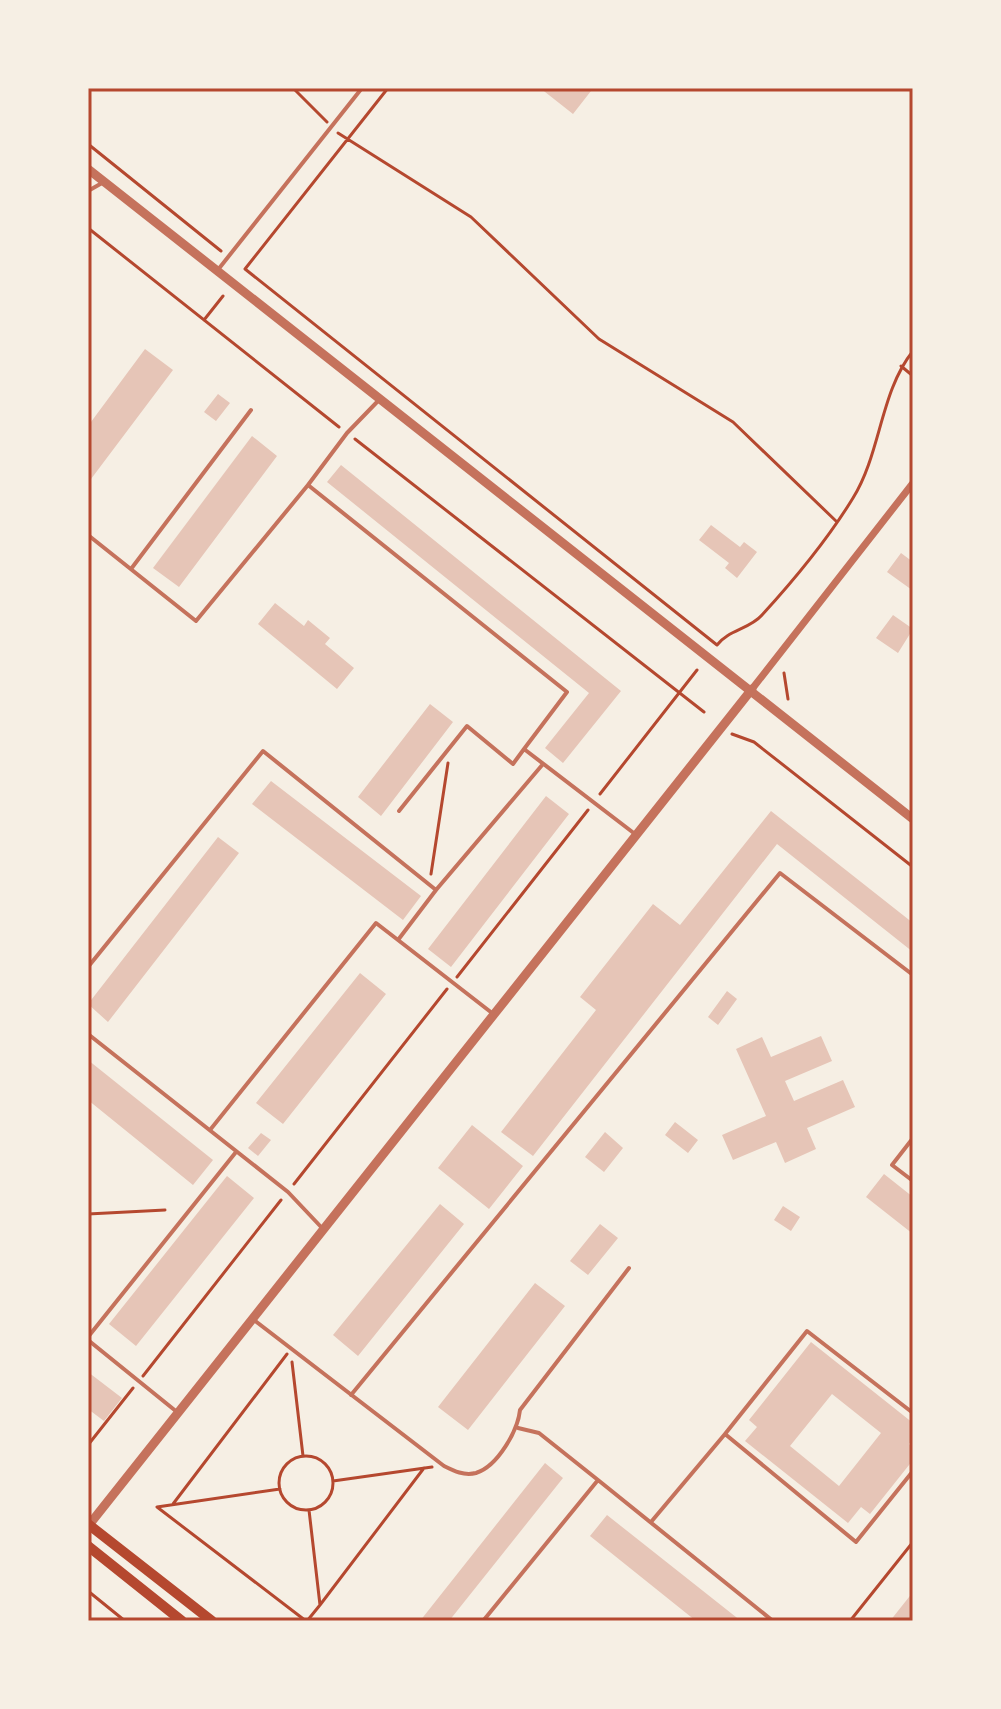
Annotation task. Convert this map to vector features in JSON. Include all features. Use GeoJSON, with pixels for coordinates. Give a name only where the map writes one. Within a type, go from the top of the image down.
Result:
{"type":"FeatureCollection","features":[{"type":"Feature","properties":{"kind":"main road"},"geometry":{"type":"LineString","coordinates":[[88,1525],[212,1621]]}},
{"type":"Feature","properties":{"kind":"main road"},"geometry":{"type":"LineString","coordinates":[[88,1546],[182,1621]]}},
{"type":"Feature","properties":{"kind":"street"},"geometry":{"type":"LineString","coordinates":[[88,169],[752,689],[913,819]]}},
{"type":"Feature","properties":{"kind":"street"},"geometry":{"type":"LineString","coordinates":[[88,1525],[913,483]]}},
{"type":"Feature","properties":{"kind":"lane"},"geometry":{"type":"LineString","coordinates":[[217,271],[362,88]]}},
{"type":"Feature","properties":{"kind":"lane"},"geometry":{"type":"LineString","coordinates":[[88,191],[104,181]]}},
{"type":"Feature","properties":{"kind":"lane"},"geometry":{"type":"LineString","coordinates":[[88,535],[196,621],[347,433],[380,400]]}},
{"type":"Feature","properties":{"kind":"lane"},"geometry":{"type":"LineString","coordinates":[[131,569],[251,410]]}},
{"type":"Feature","properties":{"kind":"lane"},"geometry":{"type":"LineString","coordinates":[[308,485],[567,692],[513,764],[467,726],[399,811]]}},
{"type":"Feature","properties":{"kind":"lane"},"geometry":{"type":"LineString","coordinates":[[524,749],[636,835]]}},
{"type":"Feature","properties":{"kind":"lane"},"geometry":{"type":"LineString","coordinates":[[88,967],[263,751],[436,890]]}},
{"type":"Feature","properties":{"kind":"lane"},"geometry":{"type":"LineString","coordinates":[[398,940],[436,890],[543,764]]}},
{"type":"Feature","properties":{"kind":"lane"},"geometry":{"type":"LineString","coordinates":[[351,1395],[780,873],[913,975]]}},
{"type":"Feature","properties":{"kind":"lane"},"geometry":{"type":"LineString","coordinates":[[210,1130],[376,923],[493,1014]]}},
{"type":"Feature","properties":{"kind":"lane"},"geometry":{"type":"LineString","coordinates":[[88,1034],[288,1192],[323,1229]]}},
{"type":"Feature","properties":{"kind":"lane"},"geometry":{"type":"LineString","coordinates":[[913,1138],[892,1165],[913,1181]]}},
{"type":"Feature","properties":{"kind":"lane"},"geometry":{"type":"LineString","coordinates":[[177,1412],[88,1338],[236,1152]]}},
{"type":"Feature","properties":{"kind":"lane"},"geometry":{"type":"LineString","coordinates":[[252,1318],[444,1466],[458,1473],[475,1473],[488,1465],[518,1428],[520,1410],[629,1268]]}},
{"type":"Feature","properties":{"kind":"lane"},"geometry":{"type":"LineString","coordinates":[[651,1522],[807,1331],[913,1413]]}},
{"type":"Feature","properties":{"kind":"lane"},"geometry":{"type":"LineString","coordinates":[[518,1428],[539,1433],[773,1621]]}},
{"type":"Feature","properties":{"kind":"lane"},"geometry":{"type":"LineString","coordinates":[[725,1434],[856,1542],[913,1471]]}},
{"type":"Feature","properties":{"kind":"lane"},"geometry":{"type":"LineString","coordinates":[[483,1621],[598,1480]]}},
{"type":"Feature","properties":{"kind":"path"},"geometry":{"type":"LineString","coordinates":[[293,88],[347,140],[471,217],[599,339],[733,422],[836,521]]}},
{"type":"Feature","properties":{"kind":"path"},"geometry":{"type":"LineString","coordinates":[[388,88],[245,269],[717,645],[723,638],[760,619],[836,521],[867,472],[901,366],[913,351]]}},
{"type":"Feature","properties":{"kind":"path"},"geometry":{"type":"LineString","coordinates":[[88,144],[221,251]]}},
{"type":"Feature","properties":{"kind":"path"},"geometry":{"type":"LineString","coordinates":[[88,228],[704,712]]}},
{"type":"Feature","properties":{"kind":"path"},"geometry":{"type":"LineString","coordinates":[[204,320],[223,296]]}},
{"type":"Feature","properties":{"kind":"path"},"geometry":{"type":"LineString","coordinates":[[901,366],[913,376]]}},
{"type":"Feature","properties":{"kind":"path"},"geometry":{"type":"LineString","coordinates":[[88,1445],[697,670]]}},
{"type":"Feature","properties":{"kind":"path"},"geometry":{"type":"LineString","coordinates":[[784,673],[788,699]]}},
{"type":"Feature","properties":{"kind":"path"},"geometry":{"type":"LineString","coordinates":[[732,734],[754,742],[913,867]]}},
{"type":"Feature","properties":{"kind":"path"},"geometry":{"type":"LineString","coordinates":[[430,885],[451,744]]}},
{"type":"Feature","properties":{"kind":"path"},"geometry":{"type":"LineString","coordinates":[[88,1214],[165,1210]]}},
{"type":"Feature","properties":{"kind":"path"},"geometry":{"type":"LineString","coordinates":[[291,1349],[303,1456]]}},
{"type":"Feature","properties":{"kind":"path"},"geometry":{"type":"LineString","coordinates":[[173,1504],[291,1349]]}},
{"type":"Feature","properties":{"kind":"path"},"geometry":{"type":"LineString","coordinates":[[303,1456],[324,1463],[333,1481],[329,1498],[309,1510],[288,1504],[280,1489],[283,1468],[303,1456]]}},
{"type":"Feature","properties":{"kind":"path"},"geometry":{"type":"LineString","coordinates":[[333,1481],[444,1466]]}},
{"type":"Feature","properties":{"kind":"path"},"geometry":{"type":"LineString","coordinates":[[280,1489],[157,1507],[307,1621],[424,1468]]}},
{"type":"Feature","properties":{"kind":"path"},"geometry":{"type":"LineString","coordinates":[[309,1510],[320,1605]]}},
{"type":"Feature","properties":{"kind":"path"},"geometry":{"type":"LineString","coordinates":[[850,1621],[913,1542]]}},
{"type":"Feature","properties":{"kind":"path"},"geometry":{"type":"LineString","coordinates":[[88,1591],[125,1621]]}},
{"type":"Feature","properties":{"kind":"building"},"geometry":{"type":"Polygon","coordinates":[[[540,88],[588,88],[591,91],[573,114],[540,88]]]}},
{"type":"Feature","properties":{"kind":"building"},"geometry":{"type":"Polygon","coordinates":[[[145,349],[173,370],[88,483],[88,426],[145,349]]]}},
{"type":"Feature","properties":{"kind":"building"},"geometry":{"type":"Polygon","coordinates":[[[218,394],[230,403],[216,421],[204,412],[218,394]]]}},
{"type":"Feature","properties":{"kind":"building"},"geometry":{"type":"Polygon","coordinates":[[[252,436],[277,456],[179,587],[153,568],[252,436]]]}},
{"type":"Feature","properties":{"kind":"building"},"geometry":{"type":"Polygon","coordinates":[[[341,465],[621,691],[563,763],[545,748],[589,693],[327,482],[341,465]]]}},
{"type":"Feature","properties":{"kind":"building"},"geometry":{"type":"Polygon","coordinates":[[[711,525],[740,547],[744,542],[757,552],[737,578],[725,568],[729,563],[699,540],[711,525]]]}},
{"type":"Feature","properties":{"kind":"building"},"geometry":{"type":"Polygon","coordinates":[[[901,553],[913,562],[912,590],[887,572],[901,553]]]}},
{"type":"Feature","properties":{"kind":"building"},"geometry":{"type":"Polygon","coordinates":[[[275,603],[304,626],[308,620],[330,638],[325,644],[354,668],[337,689],[258,624],[275,603]]]}},
{"type":"Feature","properties":{"kind":"building"},"geometry":{"type":"Polygon","coordinates":[[[893,615],[913,629],[898,653],[876,638],[893,615]]]}},
{"type":"Feature","properties":{"kind":"building"},"geometry":{"type":"Polygon","coordinates":[[[430,704],[453,722],[381,816],[358,797],[430,704]]]}},
{"type":"Feature","properties":{"kind":"building"},"geometry":{"type":"Polygon","coordinates":[[[271,781],[421,896],[403,920],[252,804],[271,781]]]}},
{"type":"Feature","properties":{"kind":"building"},"geometry":{"type":"Polygon","coordinates":[[[546,796],[569,814],[451,967],[428,949],[546,796]]]}},
{"type":"Feature","properties":{"kind":"building"},"geometry":{"type":"Polygon","coordinates":[[[771,811],[913,923],[913,952],[777,844],[533,1156],[501,1132],[596,1010],[580,997],[653,904],[680,925],[771,811]]]}},
{"type":"Feature","properties":{"kind":"building"},"geometry":{"type":"Polygon","coordinates":[[[218,837],[239,853],[108,1022],[88,1004],[218,837]]]}},
{"type":"Feature","properties":{"kind":"building"},"geometry":{"type":"Polygon","coordinates":[[[360,973],[386,994],[283,1124],[256,1103],[360,973]]]}},
{"type":"Feature","properties":{"kind":"building"},"geometry":{"type":"Polygon","coordinates":[[[727,991],[737,999],[718,1025],[708,1017],[727,991]]]}},
{"type":"Feature","properties":{"kind":"building"},"geometry":{"type":"Polygon","coordinates":[[[821,1036],[832,1061],[785,1081],[794,1101],[843,1080],[855,1107],[807,1128],[816,1149],[785,1163],[776,1142],[733,1160],[722,1135],[766,1116],[736,1049],[762,1037],[771,1057],[821,1036]]]}},
{"type":"Feature","properties":{"kind":"building"},"geometry":{"type":"Polygon","coordinates":[[[88,1060],[213,1160],[193,1185],[88,1100],[88,1060]]]}},
{"type":"Feature","properties":{"kind":"building"},"geometry":{"type":"Polygon","coordinates":[[[675,1122],[698,1140],[688,1153],[665,1135],[675,1122]]]}},
{"type":"Feature","properties":{"kind":"building"},"geometry":{"type":"Polygon","coordinates":[[[472,1125],[523,1166],[489,1209],[438,1168],[472,1125]]]}},
{"type":"Feature","properties":{"kind":"building"},"geometry":{"type":"Polygon","coordinates":[[[605,1132],[623,1148],[604,1172],[585,1157],[605,1132]]]}},
{"type":"Feature","properties":{"kind":"building"},"geometry":{"type":"Polygon","coordinates":[[[261,1133],[271,1140],[258,1156],[248,1148],[261,1133]]]}},
{"type":"Feature","properties":{"kind":"building"},"geometry":{"type":"Polygon","coordinates":[[[884,1174],[913,1197],[913,1234],[866,1197],[884,1174]]]}},
{"type":"Feature","properties":{"kind":"building"},"geometry":{"type":"Polygon","coordinates":[[[227,1176],[254,1198],[136,1346],[109,1324],[227,1176]]]}},
{"type":"Feature","properties":{"kind":"building"},"geometry":{"type":"Polygon","coordinates":[[[440,1204],[464,1224],[358,1356],[333,1335],[440,1204]]]}},
{"type":"Feature","properties":{"kind":"building"},"geometry":{"type":"Polygon","coordinates":[[[783,1206],[800,1217],[791,1231],[774,1220],[783,1206]]]}},
{"type":"Feature","properties":{"kind":"building"},"geometry":{"type":"Polygon","coordinates":[[[600,1224],[618,1238],[588,1275],[570,1261],[600,1224]]]}},
{"type":"Feature","properties":{"kind":"building"},"geometry":{"type":"Polygon","coordinates":[[[535,1283],[565,1306],[468,1430],[438,1407],[535,1283]]]}},
{"type":"Feature","properties":{"kind":"building"},"geometry":{"type":"Polygon","coordinates":[[[811,1342],[913,1423],[913,1439],[909,1444],[913,1448],[913,1460],[870,1514],[861,1507],[848,1523],[745,1441],[757,1427],[749,1420],[811,1342]],[[832,1394],[790,1446],[839,1486],[881,1433],[832,1394]]]}},
{"type":"Feature","properties":{"kind":"building"},"geometry":{"type":"Polygon","coordinates":[[[88,1372],[122,1398],[104,1421],[88,1409],[88,1372]]]}},
{"type":"Feature","properties":{"kind":"building"},"geometry":{"type":"Polygon","coordinates":[[[545,1463],[563,1478],[449,1621],[420,1621],[545,1463]]]}},
{"type":"Feature","properties":{"kind":"building"},"geometry":{"type":"Polygon","coordinates":[[[607,1515],[741,1621],[696,1621],[590,1536],[607,1515]]]}},
{"type":"Feature","properties":{"kind":"building"},"geometry":{"type":"Polygon","coordinates":[[[913,1592],[913,1621],[890,1621],[913,1592]]]}}]}
